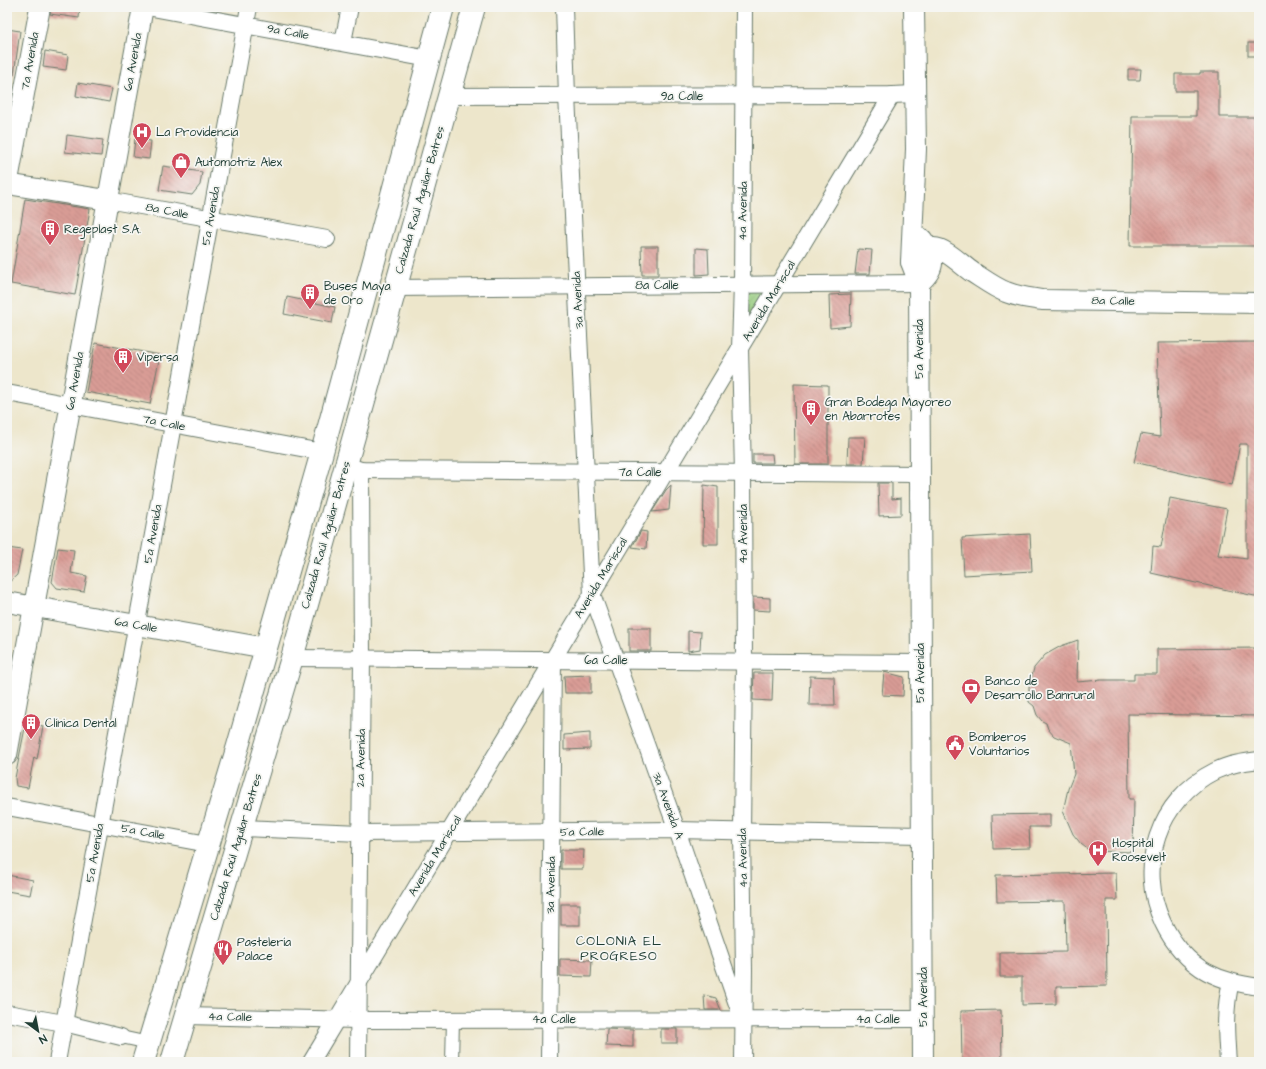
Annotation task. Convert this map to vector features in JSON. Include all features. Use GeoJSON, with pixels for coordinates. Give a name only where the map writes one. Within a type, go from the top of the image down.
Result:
{"type":"FeatureCollection","features":[{"type":"Feature","properties":{"kind":"highway"},"geometry":{"type":"LineString","coordinates":[[146,1053],[238,746],[322,452],[443,7]]}},
{"type":"Feature","properties":{"kind":"highway","name":"Calzada Raúl Aguilar Batres"},"geometry":{"type":"LineString","coordinates":[[172,1062],[292,658],[354,467],[396,288],[474,7]]}},
{"type":"Feature","properties":{"kind":"street","name":"7a Avenida"},"geometry":{"type":"LineString","coordinates":[[7,185],[40,7]]}},
{"type":"Feature","properties":{"kind":"street","name":"6a Avenida"},"geometry":{"type":"LineString","coordinates":[[7,755],[143,7]]}},
{"type":"Feature","properties":{"kind":"street","name":"9a Calle"},"geometry":{"type":"LineString","coordinates":[[147,7],[430,59]]}},
{"type":"Feature","properties":{"kind":"street","name":"5a Avenida"},"geometry":{"type":"LineString","coordinates":[[57,1062],[249,7]]}},
{"type":"Feature","properties":{"kind":"street"},"geometry":{"type":"LineString","coordinates":[[343,42],[350,7]]}},
{"type":"Feature","properties":{"kind":"street","name":"3a Avenida"},"geometry":{"type":"LineString","coordinates":[[564,7],[567,96],[592,594]]}},
{"type":"Feature","properties":{"kind":"street","name":"4a Avenida"},"geometry":{"type":"LineString","coordinates":[[743,1062],[742,1019],[744,970],[742,832],[744,662],[743,473],[740,349],[742,284],[744,7]]}},
{"type":"Feature","properties":{"kind":"street","name":"5a Avenida"},"geometry":{"type":"LineString","coordinates":[[914,7],[916,149],[911,262],[924,278]]}},
{"type":"Feature","properties":{"kind":"street","name":"9a Calle"},"geometry":{"type":"LineString","coordinates":[[450,96],[915,94]]}},
{"type":"Feature","properties":{"kind":"street","name":"Avenida Mariscal"},"geometry":{"type":"LineString","coordinates":[[311,1062],[892,95]]}},
{"type":"Feature","properties":{"kind":"street","name":"8a Calle"},"geometry":{"type":"LineString","coordinates":[[7,185],[107,200],[327,239]]}},
{"type":"Feature","properties":{"kind":"street"},"geometry":{"type":"LineString","coordinates":[[911,262],[929,248],[913,227]]}},
{"type":"Feature","properties":{"kind":"street","name":"8a Calle"},"geometry":{"type":"LineString","coordinates":[[929,248],[936,248],[945,252],[973,272],[1006,292],[1023,297],[1042,300],[1259,303]]}},
{"type":"Feature","properties":{"kind":"street","name":"5a Avenida"},"geometry":{"type":"LineString","coordinates":[[923,1062],[919,474],[924,278],[933,259],[929,248]]}},
{"type":"Feature","properties":{"kind":"street","name":"8a Calle"},"geometry":{"type":"LineString","coordinates":[[396,288],[779,284],[924,278],[949,267],[973,272]]}},
{"type":"Feature","properties":{"kind":"street","name":"7a Calle"},"geometry":{"type":"LineString","coordinates":[[7,393],[322,452]]}},
{"type":"Feature","properties":{"kind":"street","name":"7a Calle"},"geometry":{"type":"LineString","coordinates":[[354,467],[587,472],[919,474]]}},
{"type":"Feature","properties":{"kind":"street","name":"2a Avenida"},"geometry":{"type":"LineString","coordinates":[[354,467],[362,658],[358,1062]]}},
{"type":"Feature","properties":{"kind":"street","name":"3a Avenida A"},"geometry":{"type":"LineString","coordinates":[[592,594],[677,830],[742,1019]]}},
{"type":"Feature","properties":{"kind":"street","name":"6a Calle"},"geometry":{"type":"LineString","coordinates":[[7,602],[266,648]]}},
{"type":"Feature","properties":{"kind":"street","name":"6a Calle"},"geometry":{"type":"LineString","coordinates":[[292,658],[920,663]]}},
{"type":"Feature","properties":{"kind":"street","name":"3a Avenida"},"geometry":{"type":"LineString","coordinates":[[549,1062],[552,832],[552,660]]}},
{"type":"Feature","properties":{"kind":"street"},"geometry":{"type":"LineString","coordinates":[[1259,760],[1241,762],[1215,771],[1192,786],[1173,805],[1160,829],[1152,855],[1151,882],[1156,909],[1167,933],[1184,955],[1206,971],[1232,982],[1259,987]]}},
{"type":"Feature","properties":{"kind":"street","name":"5a Calle"},"geometry":{"type":"LineString","coordinates":[[7,807],[208,844]]}},
{"type":"Feature","properties":{"kind":"street","name":"5a Calle"},"geometry":{"type":"LineString","coordinates":[[242,828],[360,833],[677,830],[921,836]]}},
{"type":"Feature","properties":{"kind":"street"},"geometry":{"type":"LineString","coordinates":[[1228,1062],[1225,1022],[1227,998],[1232,982]]}},
{"type":"Feature","properties":{"kind":"street"},"geometry":{"type":"LineString","coordinates":[[7,1013],[64,1023],[121,1037],[146,1053]]}},
{"type":"Feature","properties":{"kind":"street","name":"4a Calle"},"geometry":{"type":"LineString","coordinates":[[186,1016],[358,1020],[923,1019]]}},
{"type":"Feature","properties":{"kind":"street"},"geometry":{"type":"LineString","coordinates":[[452,1062],[453,1020]]}},
{"type":"Feature","properties":{"kind":"green space"},"geometry":{"type":"Polygon","coordinates":[[[745,287],[777,289],[749,334],[745,287]]]}},
{"type":"Feature","properties":{"kind":"building"},"geometry":{"type":"Polygon","coordinates":[[[51,7],[80,7],[79,18],[50,14],[51,7]]]}},
{"type":"Feature","properties":{"kind":"building"},"geometry":{"type":"Polygon","coordinates":[[[7,29],[20,31],[14,75],[7,74],[7,29]]]}},
{"type":"Feature","properties":{"kind":"building"},"geometry":{"type":"Polygon","coordinates":[[[1248,43],[1259,43],[1259,56],[1248,56],[1248,43]]]}},
{"type":"Feature","properties":{"kind":"building"},"geometry":{"type":"Polygon","coordinates":[[[45,51],[68,55],[66,70],[43,67],[45,51]]]}},
{"type":"Feature","properties":{"kind":"building"},"geometry":{"type":"Polygon","coordinates":[[[1128,69],[1141,69],[1140,80],[1128,80],[1128,69]]]}},
{"type":"Feature","properties":{"kind":"building"},"geometry":{"type":"Polygon","coordinates":[[[1200,72],[1219,72],[1219,117],[1259,117],[1259,246],[1130,246],[1132,116],[1196,116],[1196,91],[1175,91],[1175,74],[1200,74],[1200,72]]]}},
{"type":"Feature","properties":{"kind":"building"},"geometry":{"type":"Polygon","coordinates":[[[78,83],[112,89],[109,102],[76,96],[78,83]]]}},
{"type":"Feature","properties":{"kind":"building"},"geometry":{"type":"Polygon","coordinates":[[[67,135],[103,140],[101,156],[65,152],[67,135]]]}},
{"type":"Feature","properties":{"kind":"building","name":"La Providencia"},"geometry":{"type":"Polygon","coordinates":[[[135,139],[151,141],[149,159],[133,157],[135,139]]]}},
{"type":"Feature","properties":{"kind":"building","name":"Automotriz Alex"},"geometry":{"type":"Polygon","coordinates":[[[163,166],[202,172],[200,185],[192,195],[159,190],[163,166]]]}},
{"type":"Feature","properties":{"kind":"building","name":"Regeplast S.A."},"geometry":{"type":"Polygon","coordinates":[[[25,199],[90,209],[75,295],[11,284],[25,199]]]}},
{"type":"Feature","properties":{"kind":"building"},"geometry":{"type":"Polygon","coordinates":[[[641,246],[658,246],[658,275],[642,275],[641,246]]]}},
{"type":"Feature","properties":{"kind":"building"},"geometry":{"type":"Polygon","coordinates":[[[696,248],[708,249],[709,274],[696,275],[696,248]]]}},
{"type":"Feature","properties":{"kind":"building"},"geometry":{"type":"Polygon","coordinates":[[[858,249],[872,250],[870,274],[855,274],[858,249]]]}},
{"type":"Feature","properties":{"kind":"building"},"geometry":{"type":"Polygon","coordinates":[[[851,294],[850,326],[830,328],[829,295],[851,294]]]}},
{"type":"Feature","properties":{"kind":"building","name":"Buses Maya de Oro"},"geometry":{"type":"Polygon","coordinates":[[[287,297],[335,307],[332,323],[284,314],[287,297]]]}},
{"type":"Feature","properties":{"kind":"building"},"geometry":{"type":"Polygon","coordinates":[[[1259,342],[1259,597],[1151,573],[1153,546],[1161,547],[1170,498],[1227,509],[1218,555],[1247,559],[1247,444],[1240,444],[1232,485],[1134,462],[1141,434],[1160,437],[1157,343],[1259,342]]]}},
{"type":"Feature","properties":{"kind":"building","name":"Vipersa"},"geometry":{"type":"Polygon","coordinates":[[[95,343],[160,355],[150,404],[86,392],[95,343]]]}},
{"type":"Feature","properties":{"kind":"building","name":"Gran Bodega Mayoreo en Abarrotes"},"geometry":{"type":"Polygon","coordinates":[[[794,384],[828,385],[828,464],[795,464],[794,384]]]}},
{"type":"Feature","properties":{"kind":"building"},"geometry":{"type":"Polygon","coordinates":[[[848,437],[865,437],[863,464],[847,464],[848,437]]]}},
{"type":"Feature","properties":{"kind":"building"},"geometry":{"type":"Polygon","coordinates":[[[753,454],[772,454],[773,463],[753,463],[753,454]]]}},
{"type":"Feature","properties":{"kind":"building"},"geometry":{"type":"Polygon","coordinates":[[[878,483],[892,483],[892,499],[901,498],[901,515],[879,516],[878,483]]]}},
{"type":"Feature","properties":{"kind":"building"},"geometry":{"type":"Polygon","coordinates":[[[671,485],[669,510],[652,512],[666,490],[671,485]]]}},
{"type":"Feature","properties":{"kind":"building"},"geometry":{"type":"Polygon","coordinates":[[[704,485],[718,487],[718,544],[703,544],[704,485]]]}},
{"type":"Feature","properties":{"kind":"building"},"geometry":{"type":"Polygon","coordinates":[[[641,531],[647,532],[646,549],[632,547],[641,531]]]}},
{"type":"Feature","properties":{"kind":"building"},"geometry":{"type":"Polygon","coordinates":[[[1030,534],[1032,571],[964,575],[962,538],[1030,534]]]}},
{"type":"Feature","properties":{"kind":"building"},"geometry":{"type":"Polygon","coordinates":[[[7,548],[22,550],[17,575],[7,584],[7,548]]]}},
{"type":"Feature","properties":{"kind":"building"},"geometry":{"type":"Polygon","coordinates":[[[58,548],[74,550],[71,573],[87,576],[84,592],[57,588],[52,582],[58,548]]]}},
{"type":"Feature","properties":{"kind":"building"},"geometry":{"type":"Polygon","coordinates":[[[753,597],[770,598],[770,611],[753,610],[753,597]]]}},
{"type":"Feature","properties":{"kind":"building"},"geometry":{"type":"Polygon","coordinates":[[[629,628],[651,628],[651,651],[629,651],[629,628]]]}},
{"type":"Feature","properties":{"kind":"building"},"geometry":{"type":"Polygon","coordinates":[[[688,631],[701,632],[700,649],[688,651],[688,631]]]}},
{"type":"Feature","properties":{"kind":"building"},"geometry":{"type":"Polygon","coordinates":[[[1078,640],[1077,682],[1134,680],[1134,674],[1157,674],[1157,649],[1259,648],[1259,716],[1128,714],[1129,799],[1134,799],[1133,852],[1090,851],[1081,844],[1073,834],[1063,811],[1068,789],[1074,774],[1071,743],[1054,736],[1048,729],[1046,723],[1037,715],[1034,706],[1029,702],[1029,688],[1034,668],[1045,655],[1061,646],[1078,640]]]}},
{"type":"Feature","properties":{"kind":"building"},"geometry":{"type":"Polygon","coordinates":[[[884,672],[904,677],[903,696],[882,695],[884,672]]]}},
{"type":"Feature","properties":{"kind":"building"},"geometry":{"type":"Polygon","coordinates":[[[754,673],[773,673],[772,701],[753,700],[754,673]]]}},
{"type":"Feature","properties":{"kind":"building"},"geometry":{"type":"Polygon","coordinates":[[[591,675],[591,693],[565,693],[564,676],[591,675]]]}},
{"type":"Feature","properties":{"kind":"building"},"geometry":{"type":"Polygon","coordinates":[[[810,676],[834,677],[835,705],[809,705],[810,676]]]}},
{"type":"Feature","properties":{"kind":"building"},"geometry":{"type":"Polygon","coordinates":[[[26,723],[43,726],[37,759],[34,757],[28,788],[16,786],[15,778],[26,723]]]}},
{"type":"Feature","properties":{"kind":"building"},"geometry":{"type":"Polygon","coordinates":[[[590,733],[590,749],[564,750],[564,735],[590,733]]]}},
{"type":"Feature","properties":{"kind":"building"},"geometry":{"type":"Polygon","coordinates":[[[1050,814],[1050,827],[1029,827],[1030,848],[993,849],[992,815],[1050,814]]]}},
{"type":"Feature","properties":{"kind":"building"},"geometry":{"type":"Polygon","coordinates":[[[561,850],[584,850],[583,869],[561,869],[561,850]]]}},
{"type":"Feature","properties":{"kind":"building"},"geometry":{"type":"Polygon","coordinates":[[[1116,873],[1117,900],[1106,900],[1107,986],[1056,987],[1056,1004],[1022,1005],[1022,977],[1000,977],[1000,953],[1066,952],[1065,901],[997,902],[996,875],[1116,873]]]}},
{"type":"Feature","properties":{"kind":"building"},"geometry":{"type":"Polygon","coordinates":[[[7,875],[33,880],[30,895],[7,891],[7,875]]]}},
{"type":"Feature","properties":{"kind":"building"},"geometry":{"type":"Polygon","coordinates":[[[561,904],[580,904],[580,925],[561,925],[561,904]]]}},
{"type":"Feature","properties":{"kind":"building"},"geometry":{"type":"Polygon","coordinates":[[[560,959],[592,960],[591,977],[560,976],[560,959]]]}},
{"type":"Feature","properties":{"kind":"building"},"geometry":{"type":"Polygon","coordinates":[[[704,995],[716,998],[721,1010],[705,1010],[704,995]]]}},
{"type":"Feature","properties":{"kind":"building"},"geometry":{"type":"Polygon","coordinates":[[[1001,1010],[1002,1061],[962,1062],[961,1011],[1001,1010]]]}},
{"type":"Feature","properties":{"kind":"building"},"geometry":{"type":"Polygon","coordinates":[[[607,1029],[633,1030],[633,1047],[606,1046],[607,1029]]]}},
{"type":"Feature","properties":{"kind":"building"},"geometry":{"type":"Polygon","coordinates":[[[661,1029],[677,1029],[677,1043],[661,1043],[661,1029]]]}},
{"type":"Feature","properties":{"kind":"place","name":"La Providencia"},"geometry":{"type":"Point","coordinates":[142,149]}},
{"type":"Feature","properties":{"kind":"place","name":"Automotriz Alex"},"geometry":{"type":"Point","coordinates":[181,179]}},
{"type":"Feature","properties":{"kind":"place","name":"Regeplast S.A."},"geometry":{"type":"Point","coordinates":[50,246]}},
{"type":"Feature","properties":{"kind":"place","name":"Buses Maya de Oro"},"geometry":{"type":"Point","coordinates":[310,310]}},
{"type":"Feature","properties":{"kind":"place","name":"Vipersa"},"geometry":{"type":"Point","coordinates":[123,374]}},
{"type":"Feature","properties":{"kind":"place","name":"Gran Bodega Mayoreo en Abarrotes"},"geometry":{"type":"Point","coordinates":[811,426]}},
{"type":"Feature","properties":{"kind":"place","name":"Banco de Desarrollo Banrural"},"geometry":{"type":"Point","coordinates":[971,705]}},
{"type":"Feature","properties":{"kind":"place","name":"Clínica Dental"},"geometry":{"type":"Point","coordinates":[31,740]}},
{"type":"Feature","properties":{"kind":"place","name":"Bomberos Voluntarios"},"geometry":{"type":"Point","coordinates":[955,761]}},
{"type":"Feature","properties":{"kind":"place","name":"Hospital Roosevelt"},"geometry":{"type":"Point","coordinates":[1098,867]}},
{"type":"Feature","properties":{"kind":"place","name":"Pastelería Palace"},"geometry":{"type":"Point","coordinates":[223,966]}},
{"type":"Feature","properties":{"kind":"district","name":"COLONIA EL PROGRESO"},"geometry":{"type":"Point","coordinates":[619,948]}}]}
